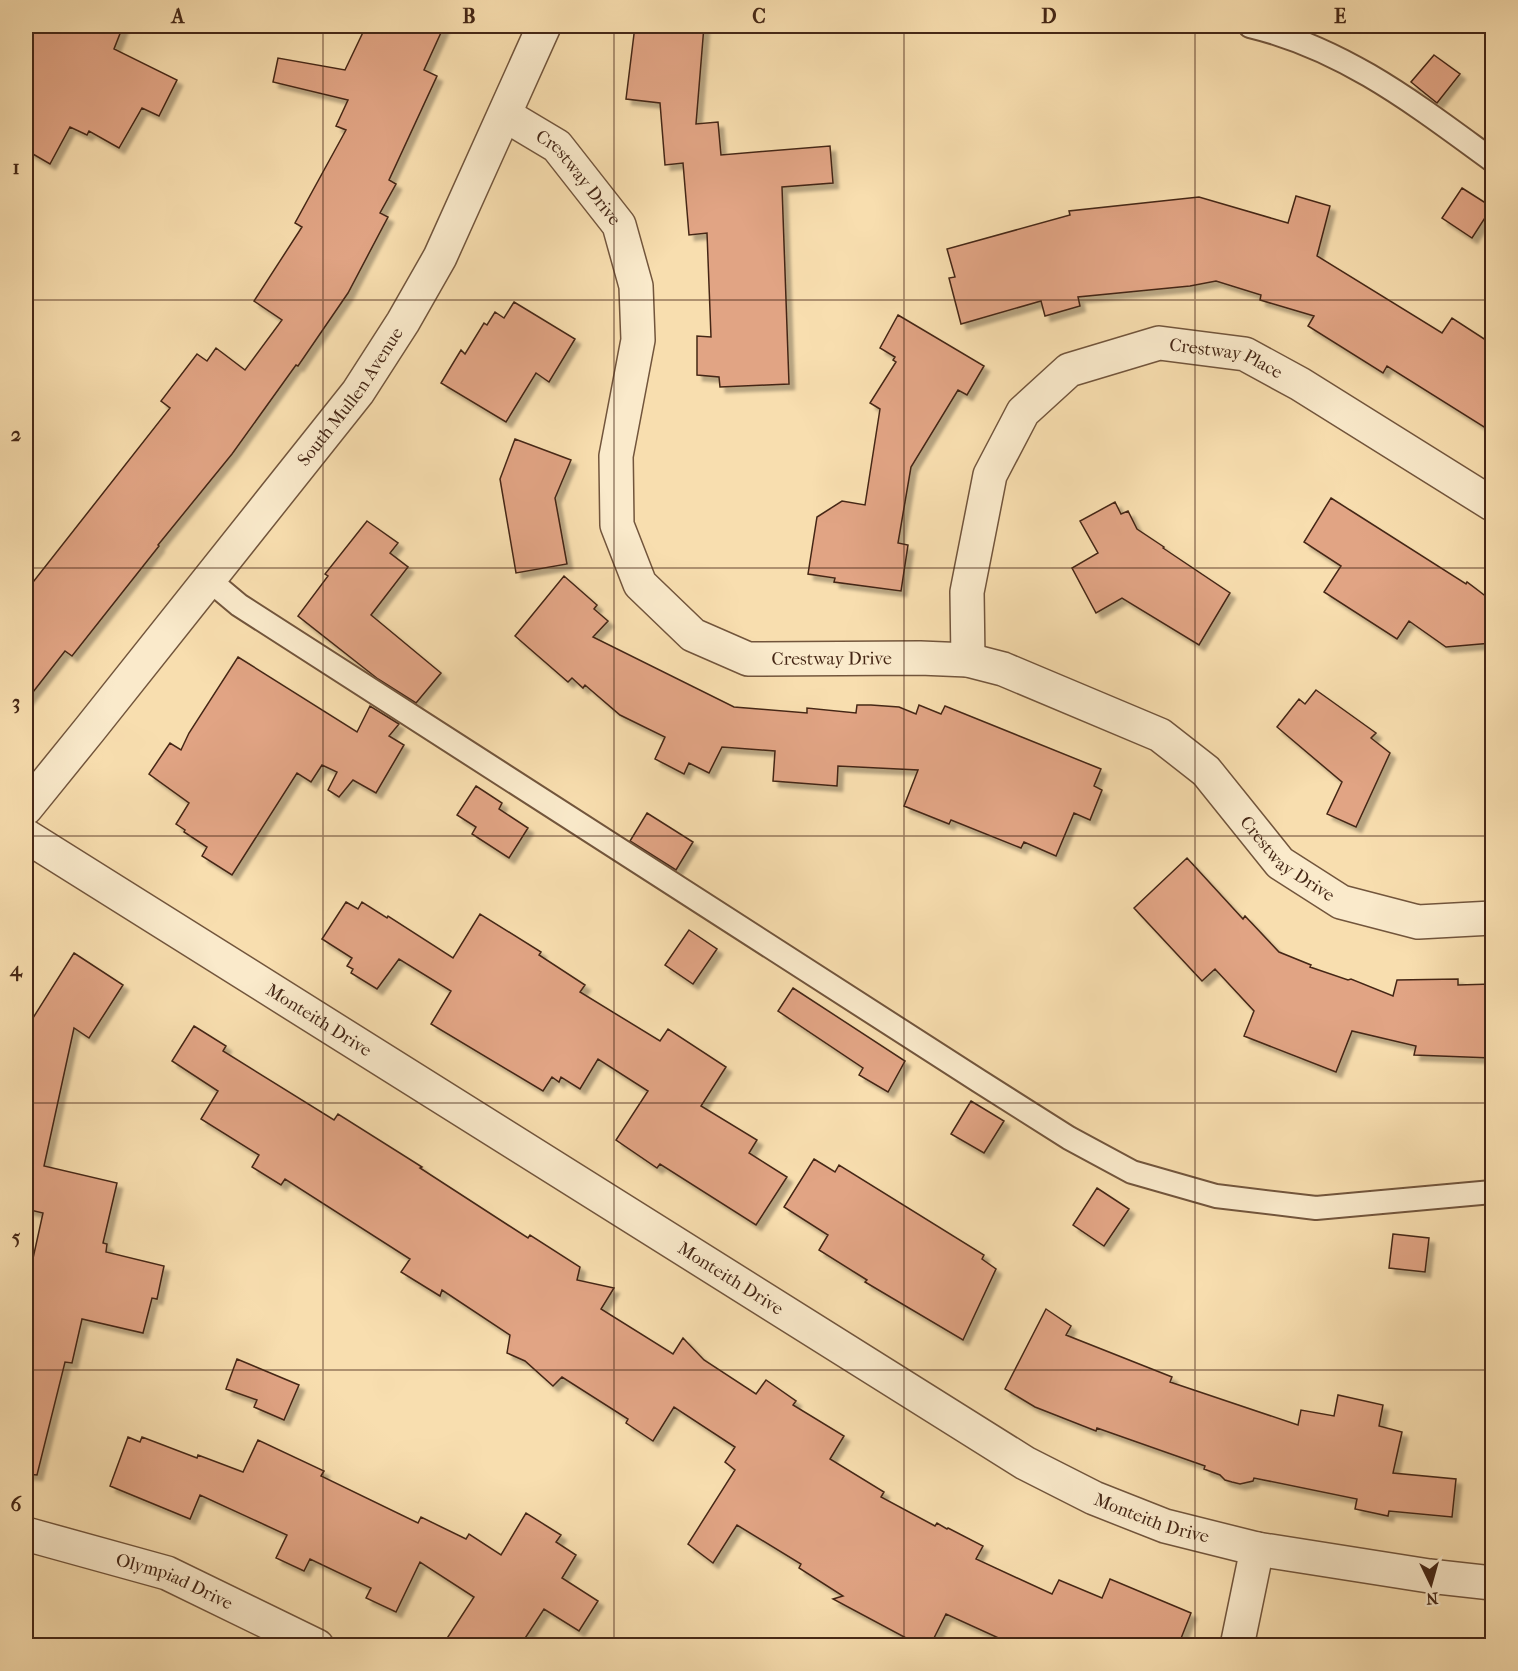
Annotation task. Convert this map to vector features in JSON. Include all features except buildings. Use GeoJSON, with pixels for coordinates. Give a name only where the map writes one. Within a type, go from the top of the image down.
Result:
{"type":"FeatureCollection","features":[{"type":"Feature","properties":{"kind":"street","name":"South Mullen Avenue"},"geometry":{"type":"LineString","coordinates":[[26,808],[357,392],[404,322],[440,257],[544,26]]}},
{"type":"Feature","properties":{"kind":"street","name":"Crestway Drive"},"geometry":{"type":"LineString","coordinates":[[505,115],[557,146],[619,225],[636,286],[638,340],[616,456],[617,525],[640,584],[693,635],[748,659],[920,658],[968,660],[1003,669],[1160,735],[1206,771],[1280,863],[1341,902],[1418,922],[1492,918]]}},
{"type":"Feature","properties":{"kind":"street","name":"Crestway Place"},"geometry":{"type":"LineString","coordinates":[[968,660],[967,592],[990,475],[1023,412],[1069,370],[1159,342],[1245,354],[1300,384],[1492,504]]}},
{"type":"Feature","properties":{"kind":"street","name":"Monteith Drive"},"geometry":{"type":"LineString","coordinates":[[26,836],[1025,1463],[1094,1498],[1165,1526],[1257,1549],[1429,1576],[1492,1583]]}},
{"type":"Feature","properties":{"kind":"street","name":"Olympiad Drive"},"geometry":{"type":"LineString","coordinates":[[26,1534],[167,1573],[317,1646]]}},
{"type":"Feature","properties":{"kind":"street"},"geometry":{"type":"LineString","coordinates":[[1237,1646],[1257,1549]]}},
{"type":"Feature","properties":{"kind":"lane"},"geometry":{"type":"LineString","coordinates":[[1250,26],[1270,30],[1322,50],[1388,86],[1492,160]]}},
{"type":"Feature","properties":{"kind":"lane"},"geometry":{"type":"LineString","coordinates":[[208,579],[239,605],[829,985],[1069,1138],[1132,1172],[1216,1196],[1316,1208],[1492,1192]]}}]}
